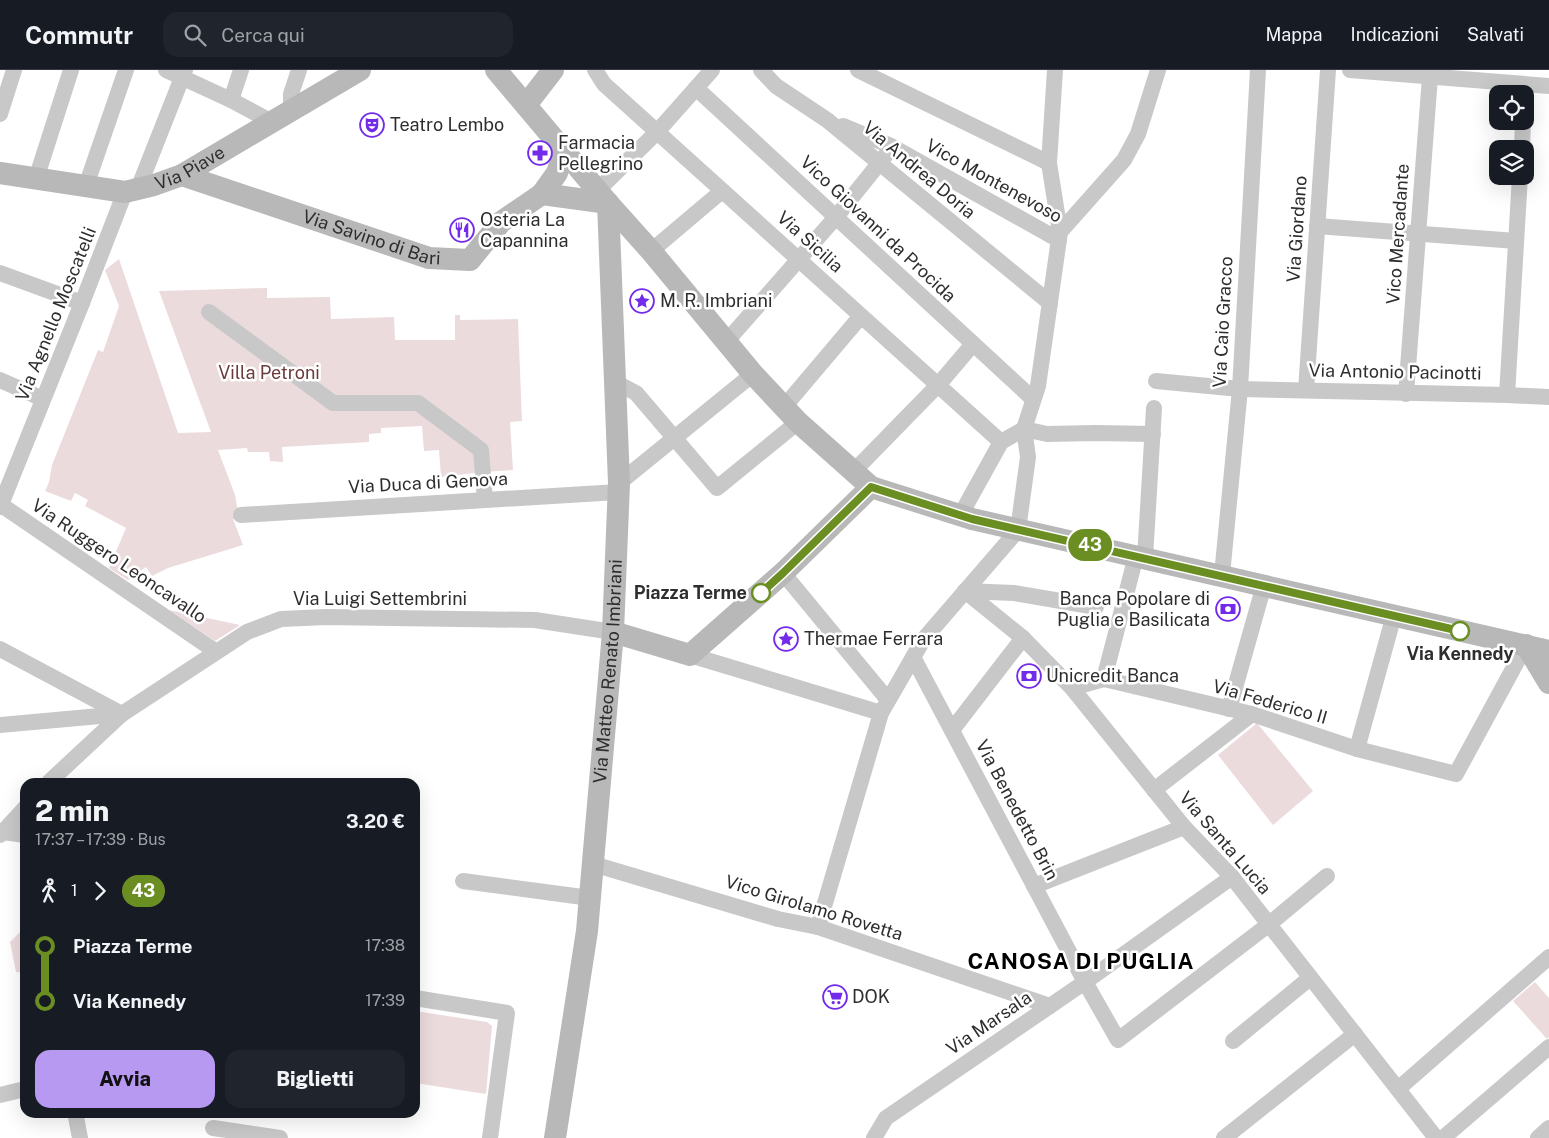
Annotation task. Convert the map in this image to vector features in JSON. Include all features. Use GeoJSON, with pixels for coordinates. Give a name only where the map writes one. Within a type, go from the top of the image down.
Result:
{"type":"FeatureCollection","features":[{"type":"Feature","properties":{"kind":"street"},"geometry":{"type":"LineString","coordinates":[[0,114],[14,70]]}},
{"type":"Feature","properties":{"kind":"street"},"geometry":{"type":"LineString","coordinates":[[36,179],[71,70]]}},
{"type":"Feature","properties":{"kind":"street"},"geometry":{"type":"LineString","coordinates":[[86,186],[126,70]]}},
{"type":"Feature","properties":{"kind":"street"},"geometry":{"type":"LineString","coordinates":[[166,70],[184,74],[231,100],[281,116],[299,70]]}},
{"type":"Feature","properties":{"kind":"street"},"geometry":{"type":"LineString","coordinates":[[231,100],[241,70]]}},
{"type":"Feature","properties":{"kind":"street","name":"Via Piave"},"geometry":{"type":"LineString","coordinates":[[0,173],[86,186],[131,190],[154,185],[182,174],[360,70]]}},
{"type":"Feature","properties":{"kind":"street"},"geometry":{"type":"LineString","coordinates":[[496,70],[602,197],[651,251],[753,374],[791,415],[871,487],[960,516],[1549,651]]}},
{"type":"Feature","properties":{"kind":"street"},"geometry":{"type":"LineString","coordinates":[[526,105],[553,70]]}},
{"type":"Feature","properties":{"kind":"street","name":"Via Sicilia"},"geometry":{"type":"LineString","coordinates":[[595,70],[604,84],[939,384],[1001,442]]}},
{"type":"Feature","properties":{"kind":"street"},"geometry":{"type":"LineString","coordinates":[[602,197],[712,70]]}},
{"type":"Feature","properties":{"kind":"street","name":"Via Andrea Doria"},"geometry":{"type":"LineString","coordinates":[[761,70],[776,86],[827,120],[1050,304]]}},
{"type":"Feature","properties":{"kind":"street"},"geometry":{"type":"LineString","coordinates":[[858,70],[1049,164]]}},
{"type":"Feature","properties":{"kind":"street"},"geometry":{"type":"LineString","coordinates":[[818,927],[885,706],[923,640],[1018,530],[1028,457],[1024,428],[1038,386],[1059,236],[1049,164],[1056,70]]}},
{"type":"Feature","properties":{"kind":"street"},"geometry":{"type":"LineString","coordinates":[[1059,236],[1124,160],[1138,134],[1158,70]]}},
{"type":"Feature","properties":{"kind":"street","name":"Via Caio Gracco"},"geometry":{"type":"LineString","coordinates":[[1222,575],[1240,389],[1258,70]]}},
{"type":"Feature","properties":{"kind":"street","name":"Via Giordano"},"geometry":{"type":"LineString","coordinates":[[1306,390],[1328,70]]}},
{"type":"Feature","properties":{"kind":"street"},"geometry":{"type":"LineString","coordinates":[[1350,70],[1408,72],[1496,85]]}},
{"type":"Feature","properties":{"kind":"street","name":"Via Agnello Moscatelli"},"geometry":{"type":"LineString","coordinates":[[0,505],[82,303],[184,74]]}},
{"type":"Feature","properties":{"kind":"street","name":"Vico Mercadante"},"geometry":{"type":"LineString","coordinates":[[1406,394],[1430,76]]}},
{"type":"Feature","properties":{"kind":"street"},"geometry":{"type":"LineString","coordinates":[[1534,88],[1549,86]]}},
{"type":"Feature","properties":{"kind":"street","name":"Vico Giovanni da Procida"},"geometry":{"type":"LineString","coordinates":[[696,88],[1033,399]]}},
{"type":"Feature","properties":{"kind":"street","name":"Vico Montenevoso"},"geometry":{"type":"LineString","coordinates":[[827,120],[891,146],[1059,236]]}},
{"type":"Feature","properties":{"kind":"street"},"geometry":{"type":"LineString","coordinates":[[726,342],[836,217],[880,163],[891,146]]}},
{"type":"Feature","properties":{"kind":"street","name":"Via Savino di Bari"},"geometry":{"type":"LineString","coordinates":[[182,174],[428,258],[470,260],[501,222],[542,194],[557,173],[564,151]]}},
{"type":"Feature","properties":{"kind":"street"},"geometry":{"type":"LineString","coordinates":[[1507,395],[1519,185]]}},
{"type":"Feature","properties":{"kind":"street"},"geometry":{"type":"LineString","coordinates":[[651,251],[722,190]]}},
{"type":"Feature","properties":{"kind":"street"},"geometry":{"type":"LineString","coordinates":[[542,194],[602,197]]}},
{"type":"Feature","properties":{"kind":"street","name":"Via Matteo Renato Imbriani"},"geometry":{"type":"LineString","coordinates":[[555,1138],[584,950],[590,898],[613,632],[618,488],[614,380],[602,197]]}},
{"type":"Feature","properties":{"kind":"street"},"geometry":{"type":"LineString","coordinates":[[1317,226],[1516,241]]}},
{"type":"Feature","properties":{"kind":"street"},"geometry":{"type":"LineString","coordinates":[[0,273],[82,303]]}},
{"type":"Feature","properties":{"kind":"street"},"geometry":{"type":"LineString","coordinates":[[209,312],[333,403],[418,403],[481,450],[485,500]]}},
{"type":"Feature","properties":{"kind":"street"},"geometry":{"type":"LineString","coordinates":[[614,380],[636,393],[717,488],[791,415],[861,316]]}},
{"type":"Feature","properties":{"kind":"street"},"geometry":{"type":"LineString","coordinates":[[854,471],[939,384],[973,344]]}},
{"type":"Feature","properties":{"kind":"street"},"geometry":{"type":"LineString","coordinates":[[618,488],[674,437],[753,374]]}},
{"type":"Feature","properties":{"kind":"street"},"geometry":{"type":"LineString","coordinates":[[0,380],[44,399]]}},
{"type":"Feature","properties":{"kind":"street","name":"Via Antonio Pacinotti"},"geometry":{"type":"LineString","coordinates":[[1156,381],[1240,389],[1549,397]]}},
{"type":"Feature","properties":{"kind":"street"},"geometry":{"type":"LineString","coordinates":[[1104,679],[1141,557],[1154,408]]}},
{"type":"Feature","properties":{"kind":"street"},"geometry":{"type":"LineString","coordinates":[[960,516],[1001,442],[1024,428],[1047,434],[1152,434]]}},
{"type":"Feature","properties":{"kind":"street"},"geometry":{"type":"LineString","coordinates":[[690,655],[783,573],[871,487]]}},
{"type":"Feature","properties":{"kind":"street","name":"Via Duca di Genova"},"geometry":{"type":"LineString","coordinates":[[241,515],[485,500],[618,488]]}},
{"type":"Feature","properties":{"kind":"street","name":"Via Ruggero Leoncavallo"},"geometry":{"type":"LineString","coordinates":[[0,505],[215,651]]}},
{"type":"Feature","properties":{"kind":"street"},"geometry":{"type":"LineString","coordinates":[[783,573],[885,706]]}},
{"type":"Feature","properties":{"kind":"street"},"geometry":{"type":"LineString","coordinates":[[1229,709],[1264,585]]}},
{"type":"Feature","properties":{"kind":"street"},"geometry":{"type":"LineString","coordinates":[[965,591],[1014,593],[1096,607]]}},
{"type":"Feature","properties":{"kind":"street","name":"Via Santa Lucia"},"geometry":{"type":"LineString","coordinates":[[965,591],[1023,638],[1072,688],[1184,827],[1232,877],[1436,1138]]}},
{"type":"Feature","properties":{"kind":"street"},"geometry":{"type":"LineString","coordinates":[[1357,749],[1394,615]]}},
{"type":"Feature","properties":{"kind":"street","name":"Via Luigi Settembrini"},"geometry":{"type":"LineString","coordinates":[[53,778],[122,714],[215,651],[247,632],[281,619],[535,620],[613,632]]}},
{"type":"Feature","properties":{"kind":"street"},"geometry":{"type":"LineString","coordinates":[[613,632],[690,655],[885,706]]}},
{"type":"Feature","properties":{"kind":"street"},"geometry":{"type":"LineString","coordinates":[[952,730],[1023,638]]}},
{"type":"Feature","properties":{"kind":"street"},"geometry":{"type":"LineString","coordinates":[[1526,645],[1549,683]]}},
{"type":"Feature","properties":{"kind":"street","name":"Via Federico II"},"geometry":{"type":"LineString","coordinates":[[1072,688],[1104,679],[1252,714],[1357,749],[1456,774],[1526,645]]}},
{"type":"Feature","properties":{"kind":"street"},"geometry":{"type":"LineString","coordinates":[[0,649],[122,714]]}},
{"type":"Feature","properties":{"kind":"street","name":"Via Benedetto Brin"},"geometry":{"type":"LineString","coordinates":[[913,657],[1085,982],[1118,1040],[1268,925]]}},
{"type":"Feature","properties":{"kind":"street"},"geometry":{"type":"LineString","coordinates":[[0,724],[122,714]]}},
{"type":"Feature","properties":{"kind":"street"},"geometry":{"type":"LineString","coordinates":[[1154,790],[1252,714]]}},
{"type":"Feature","properties":{"kind":"street"},"geometry":{"type":"LineString","coordinates":[[2,834],[20,814]]}},
{"type":"Feature","properties":{"kind":"street"},"geometry":{"type":"LineString","coordinates":[[1034,886],[1184,827]]}},
{"type":"Feature","properties":{"kind":"street"},"geometry":{"type":"LineString","coordinates":[[2,834],[20,835]]}},
{"type":"Feature","properties":{"kind":"street","name":"Vico Girolamo Rovetta"},"geometry":{"type":"LineString","coordinates":[[593,864],[778,919],[818,927],[1050,1006]]}},
{"type":"Feature","properties":{"kind":"street"},"geometry":{"type":"LineString","coordinates":[[1268,925],[1327,876]]}},
{"type":"Feature","properties":{"kind":"street","name":"Via Marsala"},"geometry":{"type":"LineString","coordinates":[[874,1138],[886,1118],[1085,982],[1232,877]]}},
{"type":"Feature","properties":{"kind":"street"},"geometry":{"type":"LineString","coordinates":[[463,881],[590,898]]}},
{"type":"Feature","properties":{"kind":"street"},"geometry":{"type":"LineString","coordinates":[[1398,1089],[1549,957]]}},
{"type":"Feature","properties":{"kind":"street"},"geometry":{"type":"LineString","coordinates":[[1233,1040],[1310,978]]}},
{"type":"Feature","properties":{"kind":"street"},"geometry":{"type":"LineString","coordinates":[[420,999],[507,1013],[490,1138]]}},
{"type":"Feature","properties":{"kind":"street"},"geometry":{"type":"LineString","coordinates":[[1224,1138],[1355,1034]]}},
{"type":"Feature","properties":{"kind":"street"},"geometry":{"type":"LineString","coordinates":[[1442,1138],[1549,1047]]}},
{"type":"Feature","properties":{"kind":"street"},"geometry":{"type":"LineString","coordinates":[[1,1090],[20,1089]]}},
{"type":"Feature","properties":{"kind":"street"},"geometry":{"type":"LineString","coordinates":[[76,1118],[80,1138]]}},
{"type":"Feature","properties":{"kind":"street"},"geometry":{"type":"LineString","coordinates":[[212,1128],[280,1138]]}},
{"type":"Feature","properties":{"kind":"street"},"geometry":{"type":"LineString","coordinates":[[1538,1138],[1549,1128]]}},
{"type":"Feature","properties":{"kind":"green space","name":"Villa Petroni"},"geometry":{"type":"Polygon","coordinates":[[[119,259],[178,433],[211,432],[159,291],[267,288],[267,298],[330,297],[331,319],[394,317],[395,340],[455,340],[455,315],[460,315],[460,320],[518,319],[522,421],[510,422],[513,470],[441,477],[439,450],[424,451],[422,426],[381,428],[381,433],[369,434],[369,442],[282,447],[283,462],[270,461],[269,452],[248,452],[247,448],[218,450],[235,495],[239,518],[233,519],[243,545],[168,568],[152,576],[146,567],[128,580],[109,568],[126,528],[85,506],[88,500],[75,493],[71,501],[45,491],[49,482],[52,465],[98,350],[103,352],[119,306],[105,270],[119,259]]]}},
{"type":"Feature","properties":{"kind":"green space"},"geometry":{"type":"Polygon","coordinates":[[[169,610],[240,625],[215,641],[169,610]]]}},
{"type":"Feature","properties":{"kind":"green space"},"geometry":{"type":"Polygon","coordinates":[[[1257,723],[1313,791],[1273,825],[1218,755],[1257,723]]]}},
{"type":"Feature","properties":{"kind":"green space"},"geometry":{"type":"Polygon","coordinates":[[[20,932],[20,972],[16,972],[10,942],[20,932]]]}},
{"type":"Feature","properties":{"kind":"green space"},"geometry":{"type":"Polygon","coordinates":[[[1535,982],[1549,998],[1549,1037],[1547,1039],[1513,1001],[1535,982]]]}},
{"type":"Feature","properties":{"kind":"green space"},"geometry":{"type":"Polygon","coordinates":[[[420,1012],[487,1022],[492,1026],[486,1094],[420,1084],[420,1012]]]}},
{"type":"Feature","properties":{"kind":"bus line","name":"43"},"geometry":{"type":"LineString","coordinates":[[761,593],[871,487],[972,519],[1460,631]]}},
{"type":"Feature","properties":{"kind":"place","name":"Teatro Lembo"},"geometry":{"type":"Point","coordinates":[372,125]}},
{"type":"Feature","properties":{"kind":"place","name":"Farmacia Pellegrino"},"geometry":{"type":"Point","coordinates":[540,153]}},
{"type":"Feature","properties":{"kind":"place","name":"Osteria La Capannina"},"geometry":{"type":"Point","coordinates":[462,230]}},
{"type":"Feature","properties":{"kind":"place","name":"M. R. Imbriani"},"geometry":{"type":"Point","coordinates":[642,301]}},
{"type":"Feature","properties":{"kind":"place","name":"Piazza Terme"},"geometry":{"type":"Point","coordinates":[761,593]}},
{"type":"Feature","properties":{"kind":"place","name":"Banca Popolare di Puglia e Basilicata"},"geometry":{"type":"Point","coordinates":[1228,609]}},
{"type":"Feature","properties":{"kind":"place","name":"Via Kennedy"},"geometry":{"type":"Point","coordinates":[1460,631]}},
{"type":"Feature","properties":{"kind":"place","name":"Thermae Ferrara"},"geometry":{"type":"Point","coordinates":[786,639]}},
{"type":"Feature","properties":{"kind":"place","name":"Unicredit Banca"},"geometry":{"type":"Point","coordinates":[1029,676]}},
{"type":"Feature","properties":{"kind":"place","name":"DOK"},"geometry":{"type":"Point","coordinates":[835,997]}},
{"type":"Feature","properties":{"kind":"district","name":"CANOSA DI PUGLIA"},"geometry":{"type":"Point","coordinates":[1081,961]}}]}
